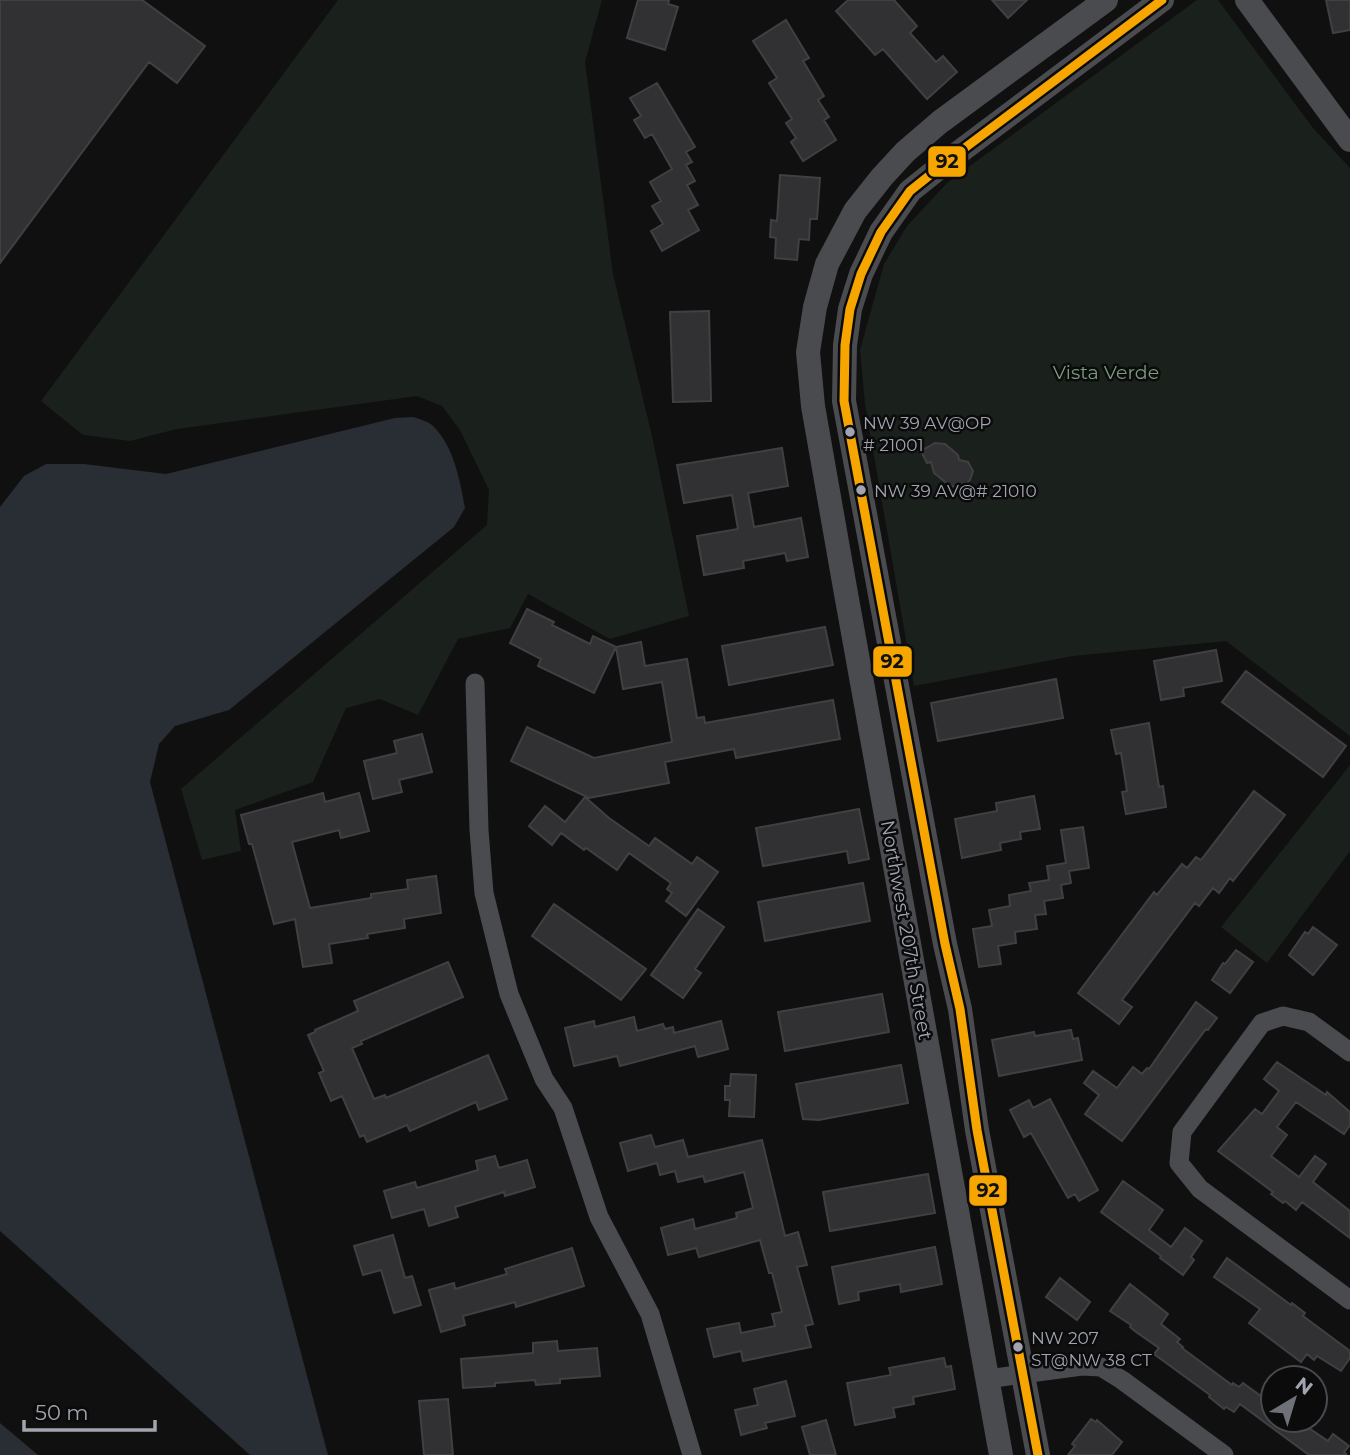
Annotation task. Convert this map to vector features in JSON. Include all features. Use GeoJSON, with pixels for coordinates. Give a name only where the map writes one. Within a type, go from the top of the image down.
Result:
{"type":"FeatureCollection","features":[{"type":"Feature","properties":{"kind":"street","name":"Northwest 207th Street"},"geometry":{"type":"LineString","coordinates":[[1001,1455],[813,406],[808,352],[815,307],[827,264],[855,211],[881,177],[940,122],[1106,0]]}},
{"type":"Feature","properties":{"kind":"street","name":"Northwest 207th Street"},"geometry":{"type":"LineString","coordinates":[[1038,1455],[977,1130],[960,1009],[945,944],[844,401],[845,345],[850,309],[861,274],[881,232],[910,191],[1162,0]]}},
{"type":"Feature","properties":{"kind":"street"},"geometry":{"type":"LineString","coordinates":[[1247,0],[1350,140]]}},
{"type":"Feature","properties":{"kind":"street"},"geometry":{"type":"LineString","coordinates":[[475,683],[484,893],[509,994],[544,1079],[563,1108],[599,1217],[650,1314],[692,1455]]}},
{"type":"Feature","properties":{"kind":"street"},"geometry":{"type":"LineString","coordinates":[[1350,1052],[1309,1022],[1283,1016],[1262,1023],[1181,1132],[1179,1163],[1200,1189],[1350,1300]]}},
{"type":"Feature","properties":{"kind":"street"},"geometry":{"type":"LineString","coordinates":[[987,1379],[1082,1366],[1101,1367],[1224,1455]]}},
{"type":"Feature","properties":{"kind":"green space"},"geometry":{"type":"Polygon","coordinates":[[[338,0],[602,0],[585,62],[613,274],[652,436],[689,616],[610,639],[528,594],[510,628],[458,639],[418,715],[380,699],[346,708],[313,782],[235,810],[241,851],[202,860],[181,789],[487,525],[489,490],[460,430],[442,406],[417,396],[177,429],[130,441],[83,435],[41,401],[338,0]]]}},
{"type":"Feature","properties":{"kind":"green space","name":"Vista Verde"},"geometry":{"type":"Polygon","coordinates":[[[1197,0],[1218,0],[1313,128],[1350,168],[1350,736],[1226,641],[1073,656],[914,686],[865,404],[860,350],[884,264],[907,226],[948,182],[1197,0]]]}},
{"type":"Feature","properties":{"kind":"green space"},"geometry":{"type":"Polygon","coordinates":[[[1350,765],[1350,851],[1267,963],[1221,927],[1350,765]]]}},
{"type":"Feature","properties":{"kind":"shaded area"},"geometry":{"type":"Polygon","coordinates":[[[413,417],[433,426],[451,454],[465,508],[454,527],[229,710],[175,726],[159,744],[150,782],[328,1455],[250,1455],[0,1231],[0,507],[24,476],[46,464],[84,464],[166,474],[395,418],[413,417]]]}},
{"type":"Feature","properties":{"kind":"shaded area"},"geometry":{"type":"Polygon","coordinates":[[[0,1423],[38,1455],[0,1455],[0,1423]]]}},
{"type":"Feature","properties":{"kind":"building"},"geometry":{"type":"Polygon","coordinates":[[[0,0],[142,0],[205,46],[177,83],[149,62],[0,263],[0,0]]]}},
{"type":"Feature","properties":{"kind":"building"},"geometry":{"type":"Polygon","coordinates":[[[638,0],[669,0],[668,4],[678,7],[665,50],[627,38],[638,0]]]}},
{"type":"Feature","properties":{"kind":"building"},"geometry":{"type":"Polygon","coordinates":[[[848,0],[894,0],[917,26],[910,33],[936,62],[943,56],[957,72],[927,99],[883,49],[875,55],[836,11],[848,0]]]}},
{"type":"Feature","properties":{"kind":"building"},"geometry":{"type":"Polygon","coordinates":[[[992,0],[1027,0],[1008,18],[992,0]]]}},
{"type":"Feature","properties":{"kind":"building"},"geometry":{"type":"Polygon","coordinates":[[[1326,0],[1350,0],[1350,30],[1333,33],[1326,0]]]}},
{"type":"Feature","properties":{"kind":"building"},"geometry":{"type":"Polygon","coordinates":[[[786,20],[809,58],[803,61],[824,96],[818,100],[829,117],[824,120],[836,140],[803,161],[791,142],[796,138],[786,123],[792,119],[769,83],[777,78],[753,41],[786,20]]]}},
{"type":"Feature","properties":{"kind":"building"},"geometry":{"type":"Polygon","coordinates":[[[657,83],[695,147],[686,152],[692,162],[686,165],[695,181],[687,185],[698,205],[688,210],[699,230],[662,251],[651,231],[663,224],[652,206],[661,201],[650,182],[672,169],[652,134],[645,138],[634,120],[641,116],[630,98],[657,83]]]}},
{"type":"Feature","properties":{"kind":"building"},"geometry":{"type":"Polygon","coordinates":[[[780,175],[820,178],[817,219],[810,219],[809,240],[799,239],[797,260],[775,258],[776,238],[770,237],[771,220],[777,221],[780,175]]]}},
{"type":"Feature","properties":{"kind":"building"},"geometry":{"type":"Polygon","coordinates":[[[709,311],[711,401],[673,402],[670,312],[709,311]]]}},
{"type":"Feature","properties":{"kind":"building"},"geometry":{"type":"Polygon","coordinates":[[[935,443],[945,444],[958,455],[959,460],[968,462],[973,471],[970,480],[961,489],[949,485],[934,473],[931,462],[927,463],[921,451],[935,443]]]}},
{"type":"Feature","properties":{"kind":"building"},"geometry":{"type":"Polygon","coordinates":[[[782,448],[788,486],[748,493],[754,527],[801,518],[808,557],[787,561],[785,553],[743,561],[744,568],[704,575],[697,536],[738,529],[732,495],[684,503],[677,465],[782,448]]]}},
{"type":"Feature","properties":{"kind":"building"},"geometry":{"type":"Polygon","coordinates":[[[527,609],[590,644],[593,636],[616,647],[594,693],[538,666],[541,659],[510,643],[527,609]]]}},
{"type":"Feature","properties":{"kind":"building"},"geometry":{"type":"Polygon","coordinates":[[[825,627],[833,665],[729,685],[722,646],[825,627]]]}},
{"type":"Feature","properties":{"kind":"building"},"geometry":{"type":"Polygon","coordinates":[[[641,642],[645,666],[687,659],[697,718],[704,717],[705,723],[833,700],[840,739],[736,758],[734,749],[665,762],[669,783],[589,798],[511,761],[527,727],[594,758],[672,742],[662,682],[623,689],[616,647],[641,642]]]}},
{"type":"Feature","properties":{"kind":"building"},"geometry":{"type":"Polygon","coordinates":[[[1216,650],[1222,681],[1183,688],[1184,696],[1161,700],[1154,661],[1216,650]]]}},
{"type":"Feature","properties":{"kind":"building"},"geometry":{"type":"Polygon","coordinates":[[[1246,671],[1346,746],[1323,777],[1222,702],[1246,671]]]}},
{"type":"Feature","properties":{"kind":"building"},"geometry":{"type":"Polygon","coordinates":[[[1056,679],[1063,718],[938,741],[931,703],[1056,679]]]}},
{"type":"Feature","properties":{"kind":"building"},"geometry":{"type":"Polygon","coordinates":[[[1149,723],[1159,787],[1163,786],[1166,807],[1126,814],[1122,792],[1127,791],[1121,753],[1116,754],[1111,730],[1149,723]]]}},
{"type":"Feature","properties":{"kind":"building"},"geometry":{"type":"Polygon","coordinates":[[[422,734],[432,772],[399,780],[402,792],[373,799],[364,761],[397,753],[394,741],[422,734]]]}},
{"type":"Feature","properties":{"kind":"building"},"geometry":{"type":"Polygon","coordinates":[[[1254,791],[1285,815],[1233,881],[1230,878],[1219,893],[1213,888],[1199,906],[1195,903],[1122,1000],[1132,1007],[1119,1024],[1078,993],[1154,892],[1157,895],[1182,864],[1187,868],[1196,857],[1201,860],[1254,791]]]}},
{"type":"Feature","properties":{"kind":"building"},"geometry":{"type":"Polygon","coordinates":[[[323,793],[325,802],[359,793],[369,831],[341,838],[339,830],[292,842],[310,908],[371,898],[371,894],[408,889],[407,880],[436,876],[441,913],[404,919],[405,928],[367,934],[368,938],[329,944],[332,963],[303,967],[295,919],[274,924],[252,844],[249,844],[241,815],[323,793]]]}},
{"type":"Feature","properties":{"kind":"building"},"geometry":{"type":"Polygon","coordinates":[[[1034,796],[1040,829],[1020,832],[1021,839],[1000,843],[1001,850],[962,858],[955,819],[997,811],[996,803],[1034,796]]]}},
{"type":"Feature","properties":{"kind":"building"},"geometry":{"type":"Polygon","coordinates":[[[585,797],[649,846],[655,838],[692,864],[697,857],[718,872],[686,916],[666,901],[672,893],[667,889],[671,883],[629,853],[617,870],[561,833],[552,845],[529,826],[545,806],[565,822],[585,797]]]}},
{"type":"Feature","properties":{"kind":"building"},"geometry":{"type":"Polygon","coordinates":[[[859,809],[869,859],[849,863],[847,851],[763,866],[756,828],[859,809]]]}},
{"type":"Feature","properties":{"kind":"building"},"geometry":{"type":"Polygon","coordinates":[[[1083,827],[1089,868],[1069,871],[1071,883],[1061,885],[1063,898],[1044,901],[1046,914],[1035,915],[1037,929],[1015,932],[1016,943],[998,946],[1001,964],[979,967],[973,929],[992,926],[989,910],[1010,906],[1009,895],[1031,891],[1029,883],[1049,880],[1047,866],[1066,863],[1061,830],[1083,827]]]}},
{"type":"Feature","properties":{"kind":"building"},"geometry":{"type":"Polygon","coordinates":[[[863,883],[870,921],[765,941],[758,902],[863,883]]]}},
{"type":"Feature","properties":{"kind":"building"},"geometry":{"type":"Polygon","coordinates":[[[554,904],[646,969],[621,1000],[532,936],[554,904]]]}},
{"type":"Feature","properties":{"kind":"building"},"geometry":{"type":"Polygon","coordinates":[[[698,909],[724,927],[695,969],[701,973],[683,998],[651,975],[698,909]]]}},
{"type":"Feature","properties":{"kind":"building"},"geometry":{"type":"Polygon","coordinates":[[[1313,927],[1337,945],[1313,975],[1289,955],[1305,932],[1308,934],[1313,927]]]}},
{"type":"Feature","properties":{"kind":"building"},"geometry":{"type":"Polygon","coordinates":[[[1236,950],[1253,962],[1230,993],[1212,980],[1236,950]]]}},
{"type":"Feature","properties":{"kind":"building"},"geometry":{"type":"Polygon","coordinates":[[[448,962],[463,997],[361,1041],[362,1044],[352,1048],[374,1099],[385,1095],[386,1098],[488,1055],[507,1099],[479,1110],[476,1102],[410,1131],[407,1125],[367,1142],[364,1135],[360,1137],[342,1096],[331,1101],[319,1073],[324,1071],[308,1035],[358,1011],[354,1001],[448,962]]]}},
{"type":"Feature","properties":{"kind":"building"},"geometry":{"type":"Polygon","coordinates":[[[882,994],[889,1032],[785,1051],[778,1012],[882,994]]]}},
{"type":"Feature","properties":{"kind":"building"},"geometry":{"type":"Polygon","coordinates":[[[1196,1002],[1217,1018],[1122,1141],[1085,1114],[1099,1095],[1084,1083],[1093,1071],[1117,1088],[1133,1067],[1142,1074],[1149,1069],[1196,1002]]]}},
{"type":"Feature","properties":{"kind":"building"},"geometry":{"type":"Polygon","coordinates":[[[634,1017],[637,1031],[663,1024],[665,1029],[673,1027],[674,1033],[721,1021],[728,1049],[698,1057],[695,1046],[620,1066],[617,1056],[574,1066],[565,1028],[594,1021],[595,1027],[634,1017]]]}},
{"type":"Feature","properties":{"kind":"building"},"geometry":{"type":"Polygon","coordinates":[[[1071,1030],[1073,1039],[1078,1038],[1082,1060],[999,1076],[992,1040],[1034,1032],[1035,1036],[1071,1030]]]}},
{"type":"Feature","properties":{"kind":"building"},"geometry":{"type":"Polygon","coordinates":[[[1277,1062],[1326,1095],[1327,1092],[1350,1112],[1350,1125],[1344,1134],[1296,1102],[1277,1127],[1287,1135],[1271,1156],[1299,1177],[1315,1156],[1326,1164],[1313,1182],[1350,1211],[1350,1238],[1302,1202],[1296,1210],[1285,1201],[1283,1203],[1271,1194],[1273,1192],[1218,1151],[1255,1109],[1262,1114],[1279,1091],[1264,1079],[1277,1062]]]}},
{"type":"Feature","properties":{"kind":"building"},"geometry":{"type":"Polygon","coordinates":[[[901,1065],[908,1103],[819,1120],[803,1119],[796,1084],[901,1065]]]}},
{"type":"Feature","properties":{"kind":"building"},"geometry":{"type":"Polygon","coordinates":[[[731,1074],[756,1075],[754,1117],[729,1116],[730,1100],[725,1100],[725,1086],[730,1086],[731,1074]]]}},
{"type":"Feature","properties":{"kind":"building"},"geometry":{"type":"Polygon","coordinates":[[[1050,1099],[1098,1190],[1079,1201],[1075,1194],[1068,1198],[1031,1133],[1024,1137],[1010,1110],[1029,1100],[1033,1108],[1050,1099]]]}},
{"type":"Feature","properties":{"kind":"building"},"geometry":{"type":"Polygon","coordinates":[[[651,1135],[655,1147],[683,1140],[688,1157],[762,1140],[785,1236],[798,1232],[807,1265],[797,1267],[813,1324],[805,1326],[811,1347],[743,1361],[741,1351],[714,1357],[707,1329],[739,1323],[741,1333],[775,1326],[772,1314],[782,1312],[760,1240],[699,1257],[696,1248],[668,1255],[661,1228],[693,1219],[695,1229],[737,1218],[736,1213],[753,1208],[744,1172],[705,1182],[703,1176],[678,1182],[675,1171],[660,1175],[657,1163],[628,1171],[620,1143],[651,1135]]]}},
{"type":"Feature","properties":{"kind":"building"},"geometry":{"type":"Polygon","coordinates":[[[495,1156],[499,1168],[527,1160],[535,1187],[505,1196],[504,1192],[455,1207],[458,1217],[429,1226],[424,1209],[392,1218],[384,1191],[415,1182],[417,1188],[478,1170],[476,1161],[495,1156]]]}},
{"type":"Feature","properties":{"kind":"building"},"geometry":{"type":"Polygon","coordinates":[[[928,1174],[935,1213],[830,1231],[823,1192],[928,1174]]]}},
{"type":"Feature","properties":{"kind":"building"},"geometry":{"type":"Polygon","coordinates":[[[1123,1181],[1163,1210],[1149,1230],[1171,1247],[1185,1228],[1202,1241],[1191,1257],[1194,1260],[1183,1275],[1101,1212],[1123,1181]]]}},
{"type":"Feature","properties":{"kind":"building"},"geometry":{"type":"Polygon","coordinates":[[[393,1235],[405,1278],[412,1276],[421,1305],[394,1313],[381,1270],[363,1275],[354,1246],[393,1235]]]}},
{"type":"Feature","properties":{"kind":"building"},"geometry":{"type":"Polygon","coordinates":[[[935,1247],[942,1284],[901,1292],[900,1284],[858,1292],[859,1300],[839,1304],[832,1267],[935,1247]]]}},
{"type":"Feature","properties":{"kind":"building"},"geometry":{"type":"Polygon","coordinates":[[[572,1248],[584,1286],[516,1307],[515,1302],[463,1316],[465,1325],[441,1332],[429,1290],[454,1283],[455,1289],[507,1274],[505,1269],[572,1248]]]}},
{"type":"Feature","properties":{"kind":"building"},"geometry":{"type":"Polygon","coordinates":[[[1227,1258],[1291,1305],[1292,1303],[1305,1313],[1303,1316],[1350,1351],[1350,1358],[1341,1371],[1317,1356],[1314,1360],[1307,1354],[1301,1362],[1249,1323],[1260,1309],[1214,1277],[1227,1258]]]}},
{"type":"Feature","properties":{"kind":"building"},"geometry":{"type":"Polygon","coordinates":[[[1060,1278],[1090,1302],[1077,1320],[1046,1297],[1060,1278]]]}},
{"type":"Feature","properties":{"kind":"building"},"geometry":{"type":"Polygon","coordinates":[[[1130,1284],[1168,1314],[1161,1324],[1180,1339],[1177,1342],[1182,1348],[1232,1385],[1233,1383],[1239,1387],[1243,1383],[1259,1395],[1259,1418],[1240,1404],[1234,1412],[1226,1407],[1224,1409],[1209,1397],[1210,1395],[1154,1354],[1159,1348],[1110,1311],[1130,1284]]]}},
{"type":"Feature","properties":{"kind":"building"},"geometry":{"type":"Polygon","coordinates":[[[557,1341],[558,1351],[597,1348],[600,1376],[560,1379],[560,1383],[536,1385],[535,1380],[463,1388],[461,1359],[533,1353],[533,1343],[557,1341]]]}},
{"type":"Feature","properties":{"kind":"building"},"geometry":{"type":"Polygon","coordinates":[[[944,1358],[946,1367],[951,1366],[955,1389],[913,1397],[914,1404],[893,1408],[895,1417],[855,1425],[847,1383],[891,1375],[889,1368],[944,1358]]]}},
{"type":"Feature","properties":{"kind":"building"},"geometry":{"type":"Polygon","coordinates":[[[786,1381],[795,1416],[765,1423],[767,1428],[741,1435],[735,1410],[758,1405],[754,1389],[786,1381]]]}},
{"type":"Feature","properties":{"kind":"building"},"geometry":{"type":"Polygon","coordinates":[[[448,1399],[453,1455],[424,1455],[419,1401],[448,1399]]]}},
{"type":"Feature","properties":{"kind":"building"},"geometry":{"type":"Polygon","coordinates":[[[1091,1419],[1096,1422],[1097,1420],[1122,1442],[1112,1455],[1068,1455],[1075,1446],[1072,1444],[1091,1419]]]}},
{"type":"Feature","properties":{"kind":"building"},"geometry":{"type":"Polygon","coordinates":[[[826,1420],[836,1455],[810,1455],[802,1427],[826,1420]]]}},
{"type":"Feature","properties":{"kind":"building"},"geometry":{"type":"Polygon","coordinates":[[[1281,1434],[1318,1434],[1328,1441],[1333,1434],[1349,1446],[1344,1452],[1347,1455],[1309,1455],[1281,1434]]]}},
{"type":"Feature","properties":{"kind":"transit line","name":"92"},"geometry":{"type":"LineString","coordinates":[[1038,1455],[977,1130],[960,1009],[945,944],[844,401],[845,345],[850,309],[861,274],[881,232],[910,191],[1162,0]]}},
{"type":"Feature","properties":{"kind":"place","name":"NW 39 AV@OP # 21001"},"geometry":{"type":"Point","coordinates":[850,432]}},
{"type":"Feature","properties":{"kind":"place","name":"NW 39 AV@# 21010"},"geometry":{"type":"Point","coordinates":[861,490]}},
{"type":"Feature","properties":{"kind":"place","name":"NW 207 ST@NW 38 CT"},"geometry":{"type":"Point","coordinates":[1018,1347]}}]}
